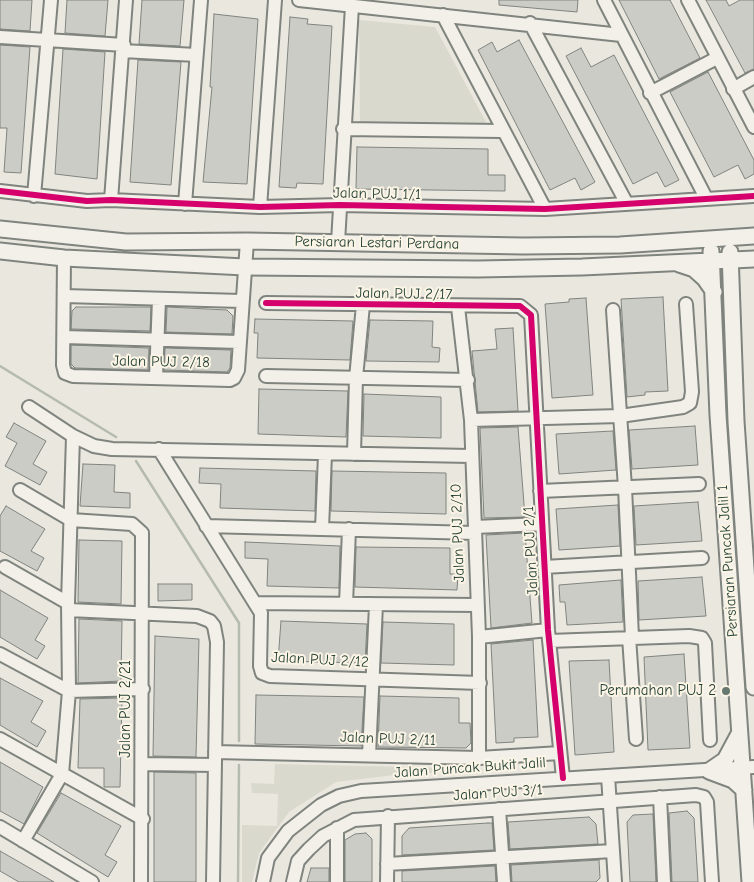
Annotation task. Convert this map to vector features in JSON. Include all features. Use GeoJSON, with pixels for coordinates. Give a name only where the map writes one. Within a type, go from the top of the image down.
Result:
{"type":"FeatureCollection","features":[{"type":"Feature","properties":{"kind":"main road","name":"Persiaran Lestari Perdana"},"geometry":{"type":"LineString","coordinates":[[0,229],[126,242],[246,241],[620,245],[754,236]]}},
{"type":"Feature","properties":{"kind":"main road","name":"Persiaran Puncak Jalil 1"},"geometry":{"type":"LineString","coordinates":[[729,238],[736,421],[754,687]]}},
{"type":"Feature","properties":{"kind":"main road","name":"Persiaran Puncak Jalil 1"},"geometry":{"type":"LineString","coordinates":[[710,240],[719,424],[740,732],[748,768],[744,790],[750,882]]}},
{"type":"Feature","properties":{"kind":"main road","name":"Persiaran Lestari Perdana"},"geometry":{"type":"LineString","coordinates":[[0,251],[64,258],[245,267],[478,269],[730,260],[754,261]]}},
{"type":"Feature","properties":{"kind":"main road"},"geometry":{"type":"LineString","coordinates":[[732,284],[742,271],[754,261]]}},
{"type":"Feature","properties":{"kind":"main road"},"geometry":{"type":"LineString","coordinates":[[675,262],[694,269],[705,279],[714,294]]}},
{"type":"Feature","properties":{"kind":"main road"},"geometry":{"type":"LineString","coordinates":[[709,771],[725,760],[740,732]]}},
{"type":"Feature","properties":{"kind":"main road"},"geometry":{"type":"LineString","coordinates":[[709,771],[733,780],[744,790]]}},
{"type":"Feature","properties":{"kind":"street"},"geometry":{"type":"LineString","coordinates":[[34,196],[51,0]]}},
{"type":"Feature","properties":{"kind":"street"},"geometry":{"type":"LineString","coordinates":[[111,200],[124,48],[126,0]]}},
{"type":"Feature","properties":{"kind":"street"},"geometry":{"type":"LineString","coordinates":[[184,204],[201,0]]}},
{"type":"Feature","properties":{"kind":"street"},"geometry":{"type":"LineString","coordinates":[[260,207],[275,0]]}},
{"type":"Feature","properties":{"kind":"street"},"geometry":{"type":"LineString","coordinates":[[299,0],[352,6],[390,5],[443,15],[530,23],[621,35]]}},
{"type":"Feature","properties":{"kind":"street"},"geometry":{"type":"LineString","coordinates":[[604,0],[650,93],[706,198]]}},
{"type":"Feature","properties":{"kind":"street"},"geometry":{"type":"LineString","coordinates":[[688,0],[754,127]]}},
{"type":"Feature","properties":{"kind":"street"},"geometry":{"type":"LineString","coordinates":[[338,242],[352,6]]}},
{"type":"Feature","properties":{"kind":"street"},"geometry":{"type":"LineString","coordinates":[[443,15],[544,209]]}},
{"type":"Feature","properties":{"kind":"street"},"geometry":{"type":"LineString","coordinates":[[530,23],[627,204]]}},
{"type":"Feature","properties":{"kind":"street"},"geometry":{"type":"LineString","coordinates":[[0,37],[196,55]]}},
{"type":"Feature","properties":{"kind":"street"},"geometry":{"type":"LineString","coordinates":[[650,93],[717,58]]}},
{"type":"Feature","properties":{"kind":"street"},"geometry":{"type":"LineString","coordinates":[[733,89],[754,78]]}},
{"type":"Feature","properties":{"kind":"street"},"geometry":{"type":"LineString","coordinates":[[344,129],[502,131]]}},
{"type":"Feature","properties":{"kind":"street","name":"Jalan PUJ 1/1"},"geometry":{"type":"LineString","coordinates":[[0,191],[87,201],[111,200],[260,207],[340,205],[544,209],[754,196]]}},
{"type":"Feature","properties":{"kind":"street","name":"Jalan PUJ 2/18"},"geometry":{"type":"LineString","coordinates":[[64,258],[63,370],[68,375],[230,380],[237,374],[246,241]]}},
{"type":"Feature","properties":{"kind":"street"},"geometry":{"type":"LineString","coordinates":[[64,296],[241,302]]}},
{"type":"Feature","properties":{"kind":"street"},"geometry":{"type":"LineString","coordinates":[[156,378],[159,299]]}},
{"type":"Feature","properties":{"kind":"street","name":"Jalan PUJ 2/17"},"geometry":{"type":"LineString","coordinates":[[266,303],[458,307],[520,306],[527,310],[533,322]]}},
{"type":"Feature","properties":{"kind":"street"},"geometry":{"type":"LineString","coordinates":[[471,420],[620,416],[683,408],[690,403],[692,392],[686,304]]}},
{"type":"Feature","properties":{"kind":"street"},"geometry":{"type":"LineString","coordinates":[[354,454],[356,378],[363,305]]}},
{"type":"Feature","properties":{"kind":"street","name":"Jalan PUJ 2/10"},"geometry":{"type":"LineString","coordinates":[[458,307],[468,380],[471,420],[479,637],[479,758]]}},
{"type":"Feature","properties":{"kind":"street"},"geometry":{"type":"LineString","coordinates":[[613,310],[625,488],[630,637],[636,739]]}},
{"type":"Feature","properties":{"kind":"street","name":"Jalan PUJ 2/1"},"geometry":{"type":"LineString","coordinates":[[533,322],[544,567],[563,778]]}},
{"type":"Feature","properties":{"kind":"street"},"geometry":{"type":"LineString","coordinates":[[64,337],[239,342]]}},
{"type":"Feature","properties":{"kind":"street"},"geometry":{"type":"LineString","coordinates":[[266,376],[468,380]]}},
{"type":"Feature","properties":{"kind":"street"},"geometry":{"type":"LineString","coordinates":[[29,407],[72,436],[94,446],[112,449],[471,456]]}},
{"type":"Feature","properties":{"kind":"street"},"geometry":{"type":"LineString","coordinates":[[23,841],[62,774],[69,691],[72,436]]}},
{"type":"Feature","properties":{"kind":"street","name":"Jalan PUJ 2/12"},"geometry":{"type":"LineString","coordinates":[[153,450],[206,526],[256,603],[262,622],[260,666],[265,675],[480,684]]}},
{"type":"Feature","properties":{"kind":"street"},"geometry":{"type":"LineString","coordinates":[[322,529],[325,454]]}},
{"type":"Feature","properties":{"kind":"street"},"geometry":{"type":"LineString","coordinates":[[540,491],[700,484]]}},
{"type":"Feature","properties":{"kind":"street"},"geometry":{"type":"LineString","coordinates":[[20,490],[71,520]]}},
{"type":"Feature","properties":{"kind":"street","name":"Jalan PUJ 2/21"},"geometry":{"type":"LineString","coordinates":[[71,520],[132,524],[140,529],[142,537],[143,819],[141,882]]}},
{"type":"Feature","properties":{"kind":"street"},"geometry":{"type":"LineString","coordinates":[[206,526],[475,530],[542,524]]}},
{"type":"Feature","properties":{"kind":"street"},"geometry":{"type":"LineString","coordinates":[[346,604],[349,529]]}},
{"type":"Feature","properties":{"kind":"street"},"geometry":{"type":"LineString","coordinates":[[544,567],[702,558]]}},
{"type":"Feature","properties":{"kind":"street"},"geometry":{"type":"LineString","coordinates":[[5,567],[69,606],[197,616],[210,621],[214,626],[217,642],[221,752],[215,765],[213,882]]}},
{"type":"Feature","properties":{"kind":"street"},"geometry":{"type":"LineString","coordinates":[[256,603],[477,605]]}},
{"type":"Feature","properties":{"kind":"street"},"geometry":{"type":"LineString","coordinates":[[369,755],[376,605]]}},
{"type":"Feature","properties":{"kind":"street"},"geometry":{"type":"LineString","coordinates":[[479,637],[696,636],[702,638],[705,648],[710,740]]}},
{"type":"Feature","properties":{"kind":"street"},"geometry":{"type":"LineString","coordinates":[[0,654],[69,691],[143,689]]}},
{"type":"Feature","properties":{"kind":"street"},"geometry":{"type":"LineString","coordinates":[[0,739],[143,819]]}},
{"type":"Feature","properties":{"kind":"street","name":"Jalan PUJ 2/11"},"geometry":{"type":"LineString","coordinates":[[221,752],[479,758],[560,753]]}},
{"type":"Feature","properties":{"kind":"street"},"geometry":{"type":"LineString","coordinates":[[143,764],[215,765]]}},
{"type":"Feature","properties":{"kind":"street","name":"Jalan Puncak Bukit Jalil"},"geometry":{"type":"LineString","coordinates":[[263,882],[268,858],[288,831],[320,805],[339,796],[361,792],[563,778],[748,768]]}},
{"type":"Feature","properties":{"kind":"street"},"geometry":{"type":"LineString","coordinates":[[608,776],[615,882]]}},
{"type":"Feature","properties":{"kind":"street","name":"Jalan PUJ 3/1"},"geometry":{"type":"LineString","coordinates":[[292,882],[298,861],[323,836],[354,820],[388,816],[696,795],[704,797],[708,807],[712,882]]}},
{"type":"Feature","properties":{"kind":"street"},"geometry":{"type":"LineString","coordinates":[[660,797],[664,882]]}},
{"type":"Feature","properties":{"kind":"street"},"geometry":{"type":"LineString","coordinates":[[498,809],[504,882]]}},
{"type":"Feature","properties":{"kind":"street"},"geometry":{"type":"LineString","coordinates":[[387,882],[388,816]]}},
{"type":"Feature","properties":{"kind":"street"},"geometry":{"type":"LineString","coordinates":[[0,827],[89,881]]}},
{"type":"Feature","properties":{"kind":"street"},"geometry":{"type":"LineString","coordinates":[[337,828],[337,882]]}},
{"type":"Feature","properties":{"kind":"street"},"geometry":{"type":"LineString","coordinates":[[388,864],[613,851]]}},
{"type":"Feature","properties":{"kind":"shaded area"},"geometry":{"type":"Polygon","coordinates":[[[359,20],[435,27],[486,122],[482,126],[360,122],[359,20]]]}},
{"type":"Feature","properties":{"kind":"shaded area"},"geometry":{"type":"Polygon","coordinates":[[[275,764],[492,769],[394,775],[336,782],[289,812],[259,853],[252,882],[242,882],[242,825],[277,826],[278,794],[252,793],[251,783],[274,784],[275,764]]]}},
{"type":"Feature","properties":{"kind":"building"},"geometry":{"type":"Polygon","coordinates":[[[0,0],[32,0],[30,31],[0,29],[0,0]]]}},
{"type":"Feature","properties":{"kind":"building"},"geometry":{"type":"Polygon","coordinates":[[[67,0],[108,0],[105,36],[65,33],[67,0]]]}},
{"type":"Feature","properties":{"kind":"building"},"geometry":{"type":"Polygon","coordinates":[[[142,0],[184,0],[180,46],[139,44],[142,0]]]}},
{"type":"Feature","properties":{"kind":"building"},"geometry":{"type":"Polygon","coordinates":[[[499,0],[578,0],[577,12],[499,5],[499,0]]]}},
{"type":"Feature","properties":{"kind":"building"},"geometry":{"type":"Polygon","coordinates":[[[619,0],[670,0],[700,58],[659,79],[619,0]]]}},
{"type":"Feature","properties":{"kind":"building"},"geometry":{"type":"Polygon","coordinates":[[[706,0],[726,0],[729,6],[740,0],[754,0],[754,69],[745,73],[706,0]]]}},
{"type":"Feature","properties":{"kind":"building"},"geometry":{"type":"Polygon","coordinates":[[[214,14],[258,19],[247,184],[203,182],[212,87],[210,87],[214,14]]]}},
{"type":"Feature","properties":{"kind":"building"},"geometry":{"type":"Polygon","coordinates":[[[290,17],[308,19],[307,24],[332,26],[323,184],[297,183],[296,188],[279,187],[290,17]]]}},
{"type":"Feature","properties":{"kind":"building"},"geometry":{"type":"Polygon","coordinates":[[[519,40],[595,182],[581,190],[575,178],[550,190],[478,50],[492,42],[497,52],[519,40]]]}},
{"type":"Feature","properties":{"kind":"building"},"geometry":{"type":"Polygon","coordinates":[[[0,45],[30,47],[21,173],[4,172],[7,128],[0,128],[0,45]]]}},
{"type":"Feature","properties":{"kind":"building"},"geometry":{"type":"Polygon","coordinates":[[[581,48],[591,67],[614,55],[679,180],[665,187],[657,172],[633,184],[566,56],[581,48]]]}},
{"type":"Feature","properties":{"kind":"building"},"geometry":{"type":"Polygon","coordinates":[[[63,49],[105,52],[97,179],[55,174],[63,49]]]}},
{"type":"Feature","properties":{"kind":"building"},"geometry":{"type":"Polygon","coordinates":[[[138,60],[181,62],[171,185],[130,182],[138,60]]]}},
{"type":"Feature","properties":{"kind":"building"},"geometry":{"type":"Polygon","coordinates":[[[708,72],[754,160],[754,174],[745,179],[738,165],[714,177],[670,92],[708,72]]]}},
{"type":"Feature","properties":{"kind":"building"},"geometry":{"type":"Polygon","coordinates":[[[357,147],[488,149],[488,175],[505,175],[505,191],[356,189],[357,147]]]}},
{"type":"Feature","properties":{"kind":"building"},"geometry":{"type":"Polygon","coordinates":[[[663,297],[668,391],[645,392],[645,395],[627,397],[621,299],[663,297]]]}},
{"type":"Feature","properties":{"kind":"building"},"geometry":{"type":"Polygon","coordinates":[[[586,298],[593,395],[552,398],[545,304],[586,298]]]}},
{"type":"Feature","properties":{"kind":"building"},"geometry":{"type":"Polygon","coordinates":[[[76,307],[151,307],[150,331],[71,329],[72,311],[76,307]]]}},
{"type":"Feature","properties":{"kind":"building"},"geometry":{"type":"Polygon","coordinates":[[[167,307],[227,310],[233,316],[232,334],[166,332],[167,307]]]}},
{"type":"Feature","properties":{"kind":"building"},"geometry":{"type":"Polygon","coordinates":[[[255,319],[353,321],[350,360],[257,358],[258,333],[254,333],[255,319]]]}},
{"type":"Feature","properties":{"kind":"building"},"geometry":{"type":"Polygon","coordinates":[[[370,320],[433,321],[432,347],[440,348],[439,362],[366,361],[370,320]]]}},
{"type":"Feature","properties":{"kind":"building"},"geometry":{"type":"Polygon","coordinates":[[[513,328],[518,411],[478,412],[472,351],[497,349],[495,329],[513,328]]]}},
{"type":"Feature","properties":{"kind":"building"},"geometry":{"type":"Polygon","coordinates":[[[71,345],[149,348],[148,370],[75,368],[71,364],[71,345]]]}},
{"type":"Feature","properties":{"kind":"building"},"geometry":{"type":"Polygon","coordinates":[[[165,348],[231,350],[230,368],[227,372],[164,370],[165,348]]]}},
{"type":"Feature","properties":{"kind":"building"},"geometry":{"type":"Polygon","coordinates":[[[259,389],[348,391],[346,437],[258,434],[259,389]]]}},
{"type":"Feature","properties":{"kind":"building"},"geometry":{"type":"Polygon","coordinates":[[[364,394],[441,397],[441,438],[363,436],[364,394]]]}},
{"type":"Feature","properties":{"kind":"building"},"geometry":{"type":"Polygon","coordinates":[[[14,423],[46,441],[33,464],[47,472],[40,485],[5,466],[17,443],[6,437],[14,423]]]}},
{"type":"Feature","properties":{"kind":"building"},"geometry":{"type":"Polygon","coordinates":[[[695,426],[698,465],[632,469],[629,430],[695,426]]]}},
{"type":"Feature","properties":{"kind":"building"},"geometry":{"type":"Polygon","coordinates":[[[518,427],[525,517],[484,518],[480,428],[518,427]]]}},
{"type":"Feature","properties":{"kind":"building"},"geometry":{"type":"Polygon","coordinates":[[[613,431],[616,470],[559,474],[556,434],[613,431]]]}},
{"type":"Feature","properties":{"kind":"building"},"geometry":{"type":"Polygon","coordinates":[[[83,464],[115,465],[114,492],[130,493],[130,508],[80,506],[83,464]]]}},
{"type":"Feature","properties":{"kind":"building"},"geometry":{"type":"Polygon","coordinates":[[[200,468],[316,471],[315,511],[220,508],[221,484],[199,483],[200,468]]]}},
{"type":"Feature","properties":{"kind":"building"},"geometry":{"type":"Polygon","coordinates":[[[332,471],[446,473],[446,514],[331,511],[332,471]]]}},
{"type":"Feature","properties":{"kind":"building"},"geometry":{"type":"Polygon","coordinates":[[[698,502],[702,541],[636,545],[634,506],[698,502]]]}},
{"type":"Feature","properties":{"kind":"building"},"geometry":{"type":"Polygon","coordinates":[[[618,505],[620,546],[559,550],[556,509],[618,505]]]}},
{"type":"Feature","properties":{"kind":"building"},"geometry":{"type":"Polygon","coordinates":[[[6,506],[45,529],[31,551],[44,558],[37,571],[0,551],[0,516],[6,506]]]}},
{"type":"Feature","properties":{"kind":"building"},"geometry":{"type":"Polygon","coordinates":[[[525,533],[532,623],[491,628],[486,535],[525,533]]]}},
{"type":"Feature","properties":{"kind":"building"},"geometry":{"type":"Polygon","coordinates":[[[79,540],[122,541],[121,604],[78,602],[79,540]]]}},
{"type":"Feature","properties":{"kind":"building"},"geometry":{"type":"Polygon","coordinates":[[[245,542],[340,546],[339,588],[267,586],[268,559],[245,558],[245,542]]]}},
{"type":"Feature","properties":{"kind":"building"},"geometry":{"type":"Polygon","coordinates":[[[356,547],[450,548],[450,574],[458,574],[457,590],[355,587],[356,547]]]}},
{"type":"Feature","properties":{"kind":"building"},"geometry":{"type":"Polygon","coordinates":[[[702,577],[706,616],[639,620],[638,581],[702,577]]]}},
{"type":"Feature","properties":{"kind":"building"},"geometry":{"type":"Polygon","coordinates":[[[621,580],[623,622],[567,625],[565,602],[560,602],[559,585],[621,580]]]}},
{"type":"Feature","properties":{"kind":"building"},"geometry":{"type":"Polygon","coordinates":[[[158,584],[192,584],[192,600],[158,601],[158,584]]]}},
{"type":"Feature","properties":{"kind":"building"},"geometry":{"type":"Polygon","coordinates":[[[0,590],[48,618],[35,640],[45,646],[37,659],[0,637],[0,590]]]}},
{"type":"Feature","properties":{"kind":"building"},"geometry":{"type":"Polygon","coordinates":[[[79,619],[122,621],[121,681],[78,683],[79,619]]]}},
{"type":"Feature","properties":{"kind":"building"},"geometry":{"type":"Polygon","coordinates":[[[281,621],[367,624],[365,663],[278,661],[281,621]]]}},
{"type":"Feature","properties":{"kind":"building"},"geometry":{"type":"Polygon","coordinates":[[[383,622],[454,624],[454,665],[381,663],[383,622]]]}},
{"type":"Feature","properties":{"kind":"building"},"geometry":{"type":"Polygon","coordinates":[[[155,636],[199,639],[196,757],[153,756],[155,636]]]}},
{"type":"Feature","properties":{"kind":"building"},"geometry":{"type":"Polygon","coordinates":[[[533,640],[538,737],[514,738],[514,742],[496,743],[491,644],[533,640]]]}},
{"type":"Feature","properties":{"kind":"building"},"geometry":{"type":"Polygon","coordinates":[[[684,654],[690,748],[648,750],[644,657],[684,654]]]}},
{"type":"Feature","properties":{"kind":"building"},"geometry":{"type":"Polygon","coordinates":[[[609,660],[614,752],[575,755],[569,661],[609,660]]]}},
{"type":"Feature","properties":{"kind":"building"},"geometry":{"type":"Polygon","coordinates":[[[0,678],[43,701],[31,722],[46,731],[37,747],[0,725],[0,678]]]}},
{"type":"Feature","properties":{"kind":"building"},"geometry":{"type":"Polygon","coordinates":[[[256,695],[364,697],[361,746],[255,744],[256,695]]]}},
{"type":"Feature","properties":{"kind":"building"},"geometry":{"type":"Polygon","coordinates":[[[380,696],[459,698],[459,723],[470,723],[471,743],[466,748],[378,747],[380,696]]]}},
{"type":"Feature","properties":{"kind":"building"},"geometry":{"type":"Polygon","coordinates":[[[122,698],[120,787],[104,787],[104,768],[78,768],[80,699],[122,698]]]}},
{"type":"Feature","properties":{"kind":"building"},"geometry":{"type":"Polygon","coordinates":[[[0,762],[43,787],[24,824],[0,811],[0,762]]]}},
{"type":"Feature","properties":{"kind":"building"},"geometry":{"type":"Polygon","coordinates":[[[154,772],[196,773],[196,882],[154,882],[154,772]]]}},
{"type":"Feature","properties":{"kind":"building"},"geometry":{"type":"Polygon","coordinates":[[[61,793],[121,826],[105,855],[117,862],[108,877],[37,833],[61,793]]]}},
{"type":"Feature","properties":{"kind":"building"},"geometry":{"type":"Polygon","coordinates":[[[687,811],[694,818],[698,882],[672,882],[669,813],[687,811]]]}},
{"type":"Feature","properties":{"kind":"building"},"geometry":{"type":"Polygon","coordinates":[[[653,814],[656,882],[630,882],[627,822],[633,815],[653,814]]]}},
{"type":"Feature","properties":{"kind":"building"},"geometry":{"type":"Polygon","coordinates":[[[589,817],[596,824],[598,844],[510,849],[508,822],[589,817]]]}},
{"type":"Feature","properties":{"kind":"building"},"geometry":{"type":"Polygon","coordinates":[[[492,823],[494,850],[402,855],[402,836],[409,828],[492,823]]]}},
{"type":"Feature","properties":{"kind":"building"},"geometry":{"type":"Polygon","coordinates":[[[366,833],[372,839],[372,882],[345,882],[345,840],[355,834],[366,833]]]}},
{"type":"Feature","properties":{"kind":"building"},"geometry":{"type":"Polygon","coordinates":[[[0,851],[54,882],[19,882],[0,871],[0,851]]]}},
{"type":"Feature","properties":{"kind":"building"},"geometry":{"type":"Polygon","coordinates":[[[599,860],[600,878],[596,882],[512,882],[511,865],[599,860]]]}},
{"type":"Feature","properties":{"kind":"building"},"geometry":{"type":"Polygon","coordinates":[[[495,866],[496,882],[402,882],[402,871],[495,866]]]}},
{"type":"Feature","properties":{"kind":"building"},"geometry":{"type":"Polygon","coordinates":[[[311,868],[329,868],[329,882],[307,882],[311,868]]]}},
{"type":"Feature","properties":{"kind":"waterway"},"geometry":{"type":"LineString","coordinates":[[0,366],[116,437]]}},
{"type":"Feature","properties":{"kind":"waterway"},"geometry":{"type":"LineString","coordinates":[[136,461],[239,623],[239,741]]}},
{"type":"Feature","properties":{"kind":"waterway"},"geometry":{"type":"LineString","coordinates":[[238,882],[239,765]]}},
{"type":"Feature","properties":{"kind":"cycle path"},"geometry":{"type":"LineString","coordinates":[[0,191],[87,201],[111,200],[260,207],[340,205],[545,209],[754,196]]}},
{"type":"Feature","properties":{"kind":"cycle path"},"geometry":{"type":"LineString","coordinates":[[266,303],[520,306],[531,315],[548,630],[563,778]]}},
{"type":"Feature","properties":{"kind":"place","name":"Perumahan PUJ 2"},"geometry":{"type":"Point","coordinates":[726,691]}}]}
